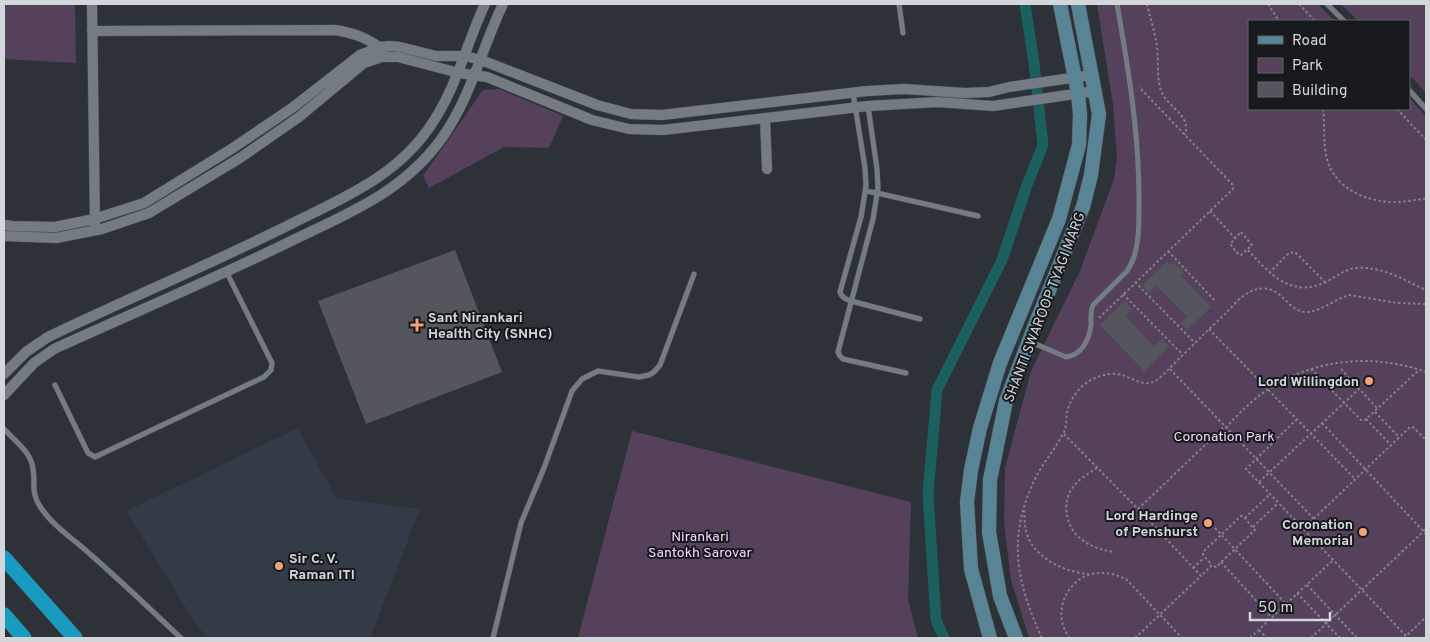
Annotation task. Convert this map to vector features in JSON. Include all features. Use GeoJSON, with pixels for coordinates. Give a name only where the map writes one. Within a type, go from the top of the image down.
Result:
{"type":"FeatureCollection","features":[{"type":"Feature","properties":{"kind":"highway"},"geometry":{"type":"LineString","coordinates":[[4,558],[75,638]]}},
{"type":"Feature","properties":{"kind":"highway"},"geometry":{"type":"LineString","coordinates":[[4,615],[24,638]]}},
{"type":"Feature","properties":{"kind":"main road","name":"SHANTI SWAROOP TYAGI MARG"},"geometry":{"type":"LineString","coordinates":[[990,638],[971,570],[967,502],[971,470],[980,428],[1000,363],[1059,219],[1079,145],[1080,115],[1078,93],[1060,4]]}},
{"type":"Feature","properties":{"kind":"main road","name":"SHANTI SWAROOP TYAGI MARG"},"geometry":{"type":"LineString","coordinates":[[1016,638],[1000,596],[989,532],[990,480],[1006,401],[1072,237],[1091,175],[1099,114],[1078,4]]}},
{"type":"Feature","properties":{"kind":"street"},"geometry":{"type":"LineString","coordinates":[[92,4],[95,230]]}},
{"type":"Feature","properties":{"kind":"street"},"geometry":{"type":"LineString","coordinates":[[4,374],[26,352],[48,337],[233,253],[385,174],[406,156],[429,128],[444,103],[459,73],[485,4]]}},
{"type":"Feature","properties":{"kind":"street"},"geometry":{"type":"LineString","coordinates":[[4,395],[34,364],[54,348],[227,273],[369,202],[417,168],[442,137],[458,111],[475,76],[503,4]]}},
{"type":"Feature","properties":{"kind":"street"},"geometry":{"type":"LineString","coordinates":[[92,31],[335,30],[351,32],[364,37],[390,56]]}},
{"type":"Feature","properties":{"kind":"street"},"geometry":{"type":"LineString","coordinates":[[4,225],[55,227],[94,219],[144,203],[234,148],[292,108],[360,55],[380,47],[400,47],[436,56],[465,56],[481,60],[597,105],[631,114],[662,115],[904,89],[963,98],[993,106],[1095,91]]}},
{"type":"Feature","properties":{"kind":"street"},"geometry":{"type":"LineString","coordinates":[[4,236],[56,238],[95,230],[149,213],[240,158],[292,122],[364,63],[373,59],[390,56],[434,65],[459,73],[487,77],[584,117],[629,130],[663,130],[868,106],[938,102],[1092,75]]}},
{"type":"Feature","properties":{"kind":"street"},"geometry":{"type":"LineString","coordinates":[[866,92],[868,106]]}},
{"type":"Feature","properties":{"kind":"street"},"geometry":{"type":"LineString","coordinates":[[767,169],[771,102]]}},
{"type":"Feature","properties":{"kind":"street"},"geometry":{"type":"LineString","coordinates":[[603,122],[607,108]]}},
{"type":"Feature","properties":{"kind":"street"},"geometry":{"type":"LineString","coordinates":[[284,228],[290,241]]}},
{"type":"Feature","properties":{"kind":"street"},"geometry":{"type":"LineString","coordinates":[[186,274],[192,288]]}},
{"type":"Feature","properties":{"kind":"lane"},"geometry":{"type":"LineString","coordinates":[[899,4],[903,33]]}},
{"type":"Feature","properties":{"kind":"lane"},"geometry":{"type":"LineString","coordinates":[[1029,341],[1066,357],[1078,353],[1089,336],[1090,312],[1093,305],[1127,271],[1134,256],[1138,227],[1137,146],[1129,76],[1117,4]]}},
{"type":"Feature","properties":{"kind":"lane"},"geometry":{"type":"LineString","coordinates":[[1327,4],[1343,20]]}},
{"type":"Feature","properties":{"kind":"lane"},"geometry":{"type":"LineString","coordinates":[[1410,91],[1426,109]]}},
{"type":"Feature","properties":{"kind":"lane"},"geometry":{"type":"LineString","coordinates":[[853,93],[865,168],[865,191],[861,217],[840,292],[844,298],[851,301],[920,318]]}},
{"type":"Feature","properties":{"kind":"lane"},"geometry":{"type":"LineString","coordinates":[[868,106],[878,169],[877,193],[873,219],[838,352],[843,358],[906,373]]}},
{"type":"Feature","properties":{"kind":"lane"},"geometry":{"type":"LineString","coordinates":[[865,191],[978,216]]}},
{"type":"Feature","properties":{"kind":"lane"},"geometry":{"type":"LineString","coordinates":[[55,385],[88,454],[95,457],[264,377],[271,370],[272,364],[227,273]]}},
{"type":"Feature","properties":{"kind":"lane"},"geometry":{"type":"LineString","coordinates":[[493,638],[521,523],[544,468],[572,391],[582,379],[598,371],[640,377],[654,372],[660,365],[694,274]]}},
{"type":"Feature","properties":{"kind":"lane"},"geometry":{"type":"LineString","coordinates":[[4,429],[27,454],[32,464],[33,487],[36,500],[42,510],[181,638]]}},
{"type":"Feature","properties":{"kind":"path"},"geometry":{"type":"LineString","coordinates":[[1148,4],[1157,46],[1162,92],[1187,122],[1185,135]]}},
{"type":"Feature","properties":{"kind":"path"},"geometry":{"type":"LineString","coordinates":[[1268,4],[1278,20]]}},
{"type":"Feature","properties":{"kind":"path"},"geometry":{"type":"LineString","coordinates":[[1299,4],[1315,20]]}},
{"type":"Feature","properties":{"kind":"path"},"geometry":{"type":"LineString","coordinates":[[1090,326],[1232,190],[1233,186],[1129,76]]}},
{"type":"Feature","properties":{"kind":"path"},"geometry":{"type":"LineString","coordinates":[[1323,110],[1326,155],[1329,167],[1340,182],[1349,190],[1369,199],[1393,202],[1426,199]]}},
{"type":"Feature","properties":{"kind":"path"},"geometry":{"type":"LineString","coordinates":[[1398,110],[1426,140]]}},
{"type":"Feature","properties":{"kind":"path"},"geometry":{"type":"LineString","coordinates":[[1210,211],[1235,238]]}},
{"type":"Feature","properties":{"kind":"path"},"geometry":{"type":"LineString","coordinates":[[1240,233],[1243,233],[1252,245],[1248,250],[1239,255],[1230,244],[1240,233]]}},
{"type":"Feature","properties":{"kind":"path"},"geometry":{"type":"LineString","coordinates":[[1248,250],[1269,273],[1294,287],[1314,286],[1347,270],[1372,268],[1426,290]]}},
{"type":"Feature","properties":{"kind":"path"},"geometry":{"type":"LineString","coordinates":[[1168,251],[1215,301]]}},
{"type":"Feature","properties":{"kind":"path"},"geometry":{"type":"LineString","coordinates":[[1269,273],[1289,254],[1295,252],[1325,282]]}},
{"type":"Feature","properties":{"kind":"path"},"geometry":{"type":"LineString","coordinates":[[1135,282],[1195,343]]}},
{"type":"Feature","properties":{"kind":"path"},"geometry":{"type":"LineString","coordinates":[[1042,638],[1029,608],[1021,582],[1017,559],[1017,541],[1024,507],[1035,478],[1064,434],[1069,405],[1080,388],[1100,376],[1111,374],[1119,374],[1141,383],[1150,383],[1183,355],[1239,300],[1255,290],[1275,292],[1285,298],[1292,307],[1304,312],[1314,310],[1349,295],[1397,303],[1426,304]]}},
{"type":"Feature","properties":{"kind":"path"},"geometry":{"type":"LineString","coordinates":[[1123,294],[1183,355]]}},
{"type":"Feature","properties":{"kind":"path"},"geometry":{"type":"LineString","coordinates":[[1209,329],[1355,479]]}},
{"type":"Feature","properties":{"kind":"path"},"geometry":{"type":"LineString","coordinates":[[1138,509],[1242,411],[1268,389],[1283,380],[1311,368],[1347,361],[1378,361],[1399,364],[1426,372]]}},
{"type":"Feature","properties":{"kind":"path"},"geometry":{"type":"LineString","coordinates":[[1169,368],[1314,519]]}},
{"type":"Feature","properties":{"kind":"path"},"geometry":{"type":"LineString","coordinates":[[1311,368],[1364,421],[1419,370]]}},
{"type":"Feature","properties":{"kind":"path"},"geometry":{"type":"LineString","coordinates":[[1341,370],[1378,408]]}},
{"type":"Feature","properties":{"kind":"path"},"geometry":{"type":"LineString","coordinates":[[1259,482],[1359,389]]}},
{"type":"Feature","properties":{"kind":"path"},"geometry":{"type":"LineString","coordinates":[[1375,411],[1399,437]]}},
{"type":"Feature","properties":{"kind":"path"},"geometry":{"type":"LineString","coordinates":[[1297,419],[1246,468],[1406,638],[1426,617]]}},
{"type":"Feature","properties":{"kind":"path"},"geometry":{"type":"LineString","coordinates":[[1366,419],[1391,445]]}},
{"type":"Feature","properties":{"kind":"path"},"geometry":{"type":"LineString","coordinates":[[1322,423],[1426,534]]}},
{"type":"Feature","properties":{"kind":"path"},"geometry":{"type":"LineString","coordinates":[[1303,529],[1412,426],[1426,440]]}},
{"type":"Feature","properties":{"kind":"path"},"geometry":{"type":"LineString","coordinates":[[1064,434],[1201,576]]}},
{"type":"Feature","properties":{"kind":"path"},"geometry":{"type":"LineString","coordinates":[[1097,468],[1072,488],[1067,500],[1066,514],[1074,532],[1081,539],[1095,547],[1113,552]]}},
{"type":"Feature","properties":{"kind":"path"},"geometry":{"type":"LineString","coordinates":[[1245,518],[1270,494]]}},
{"type":"Feature","properties":{"kind":"path"},"geometry":{"type":"LineString","coordinates":[[1253,527],[1278,503]]}},
{"type":"Feature","properties":{"kind":"path"},"geometry":{"type":"LineString","coordinates":[[1024,507],[1028,538],[1042,556],[1067,570],[1092,574],[1103,573],[1126,579],[1181,638]]}},
{"type":"Feature","properties":{"kind":"path"},"geometry":{"type":"LineString","coordinates":[[1242,516],[1253,527],[1255,530],[1215,568],[1202,554],[1242,516]]}},
{"type":"Feature","properties":{"kind":"path"},"geometry":{"type":"LineString","coordinates":[[1215,528],[1286,604]]}},
{"type":"Feature","properties":{"kind":"path"},"geometry":{"type":"LineString","coordinates":[[1311,638],[1426,528]]}},
{"type":"Feature","properties":{"kind":"path"},"geometry":{"type":"LineString","coordinates":[[1193,568],[1205,557]]}},
{"type":"Feature","properties":{"kind":"path"},"geometry":{"type":"LineString","coordinates":[[1250,638],[1333,560]]}},
{"type":"Feature","properties":{"kind":"path"},"geometry":{"type":"LineString","coordinates":[[1221,562],[1271,617]]}},
{"type":"Feature","properties":{"kind":"path"},"geometry":{"type":"LineString","coordinates":[[1135,638],[1212,565]]}},
{"type":"Feature","properties":{"kind":"path"},"geometry":{"type":"LineString","coordinates":[[1070,638],[1066,633],[1061,617],[1066,593],[1072,585],[1092,574]]}},
{"type":"Feature","properties":{"kind":"path"},"geometry":{"type":"LineString","coordinates":[[1306,585],[1357,638]]}},
{"type":"Feature","properties":{"kind":"path"},"geometry":{"type":"LineString","coordinates":[[1297,593],[1340,638]]}},
{"type":"Feature","properties":{"kind":"path"},"geometry":{"type":"LineString","coordinates":[[1259,630],[1267,638]]}},
{"type":"Feature","properties":{"kind":"shaded area","name":"Sir C. V. Raman ITI"},"geometry":{"type":"Polygon","coordinates":[[[298,428],[336,498],[420,509],[370,638],[207,638],[194,621],[126,511],[298,428]]]}},
{"type":"Feature","properties":{"kind":"green space"},"geometry":{"type":"Polygon","coordinates":[[[4,4],[75,4],[76,63],[4,59],[4,4]]]}},
{"type":"Feature","properties":{"kind":"green space","name":"Coronation Park"},"geometry":{"type":"Polygon","coordinates":[[[1097,4],[1318,4],[1334,20],[1248,20],[1248,110],[1410,110],[1410,99],[1426,116],[1426,638],[1029,638],[1011,580],[1004,523],[1005,468],[1031,371],[1080,271],[1114,179],[1117,158],[1113,105],[1097,4]]]}},
{"type":"Feature","properties":{"kind":"green space"},"geometry":{"type":"Polygon","coordinates":[[[1341,4],[1426,4],[1426,93],[1410,75],[1410,20],[1357,20],[1341,4]]]}},
{"type":"Feature","properties":{"kind":"green space"},"geometry":{"type":"Polygon","coordinates":[[[499,89],[563,116],[549,148],[504,147],[429,188],[423,176],[483,90],[499,89]]]}},
{"type":"Feature","properties":{"kind":"green space","name":"Nirankari Santokh Sarovar"},"geometry":{"type":"Polygon","coordinates":[[[632,431],[911,502],[908,600],[918,638],[578,638],[632,431]]]}},
{"type":"Feature","properties":{"kind":"building"},"geometry":{"type":"Polygon","coordinates":[[[455,250],[502,372],[366,424],[318,301],[455,250]]]}},
{"type":"Feature","properties":{"kind":"building"},"geometry":{"type":"Polygon","coordinates":[[[1167,262],[1170,265],[1174,262],[1184,273],[1181,276],[1211,307],[1187,330],[1180,323],[1187,317],[1157,286],[1149,293],[1142,285],[1167,262]]]}},
{"type":"Feature","properties":{"kind":"building"},"geometry":{"type":"Polygon","coordinates":[[[1125,301],[1132,309],[1125,316],[1154,346],[1162,339],[1169,346],[1144,371],[1100,325],[1125,301]]]}},
{"type":"Feature","properties":{"kind":"waterway"},"geometry":{"type":"LineString","coordinates":[[944,638],[936,620],[928,494],[937,390],[1002,260],[1027,185],[1043,145],[1025,4]]}},
{"type":"Feature","properties":{"kind":"place","name":"Sant Nirankari Health City (SNHC)"},"geometry":{"type":"Point","coordinates":[417,325]}},
{"type":"Feature","properties":{"kind":"place","name":"Lord Willingdon"},"geometry":{"type":"Point","coordinates":[1369,381]}},
{"type":"Feature","properties":{"kind":"place","name":"Lord Hardinge of Penshurst"},"geometry":{"type":"Point","coordinates":[1208,523]}},
{"type":"Feature","properties":{"kind":"place","name":"Coronation Memorial"},"geometry":{"type":"Point","coordinates":[1363,532]}},
{"type":"Feature","properties":{"kind":"place","name":"Sir C. V. Raman ITI"},"geometry":{"type":"Point","coordinates":[279,566]}}]}
